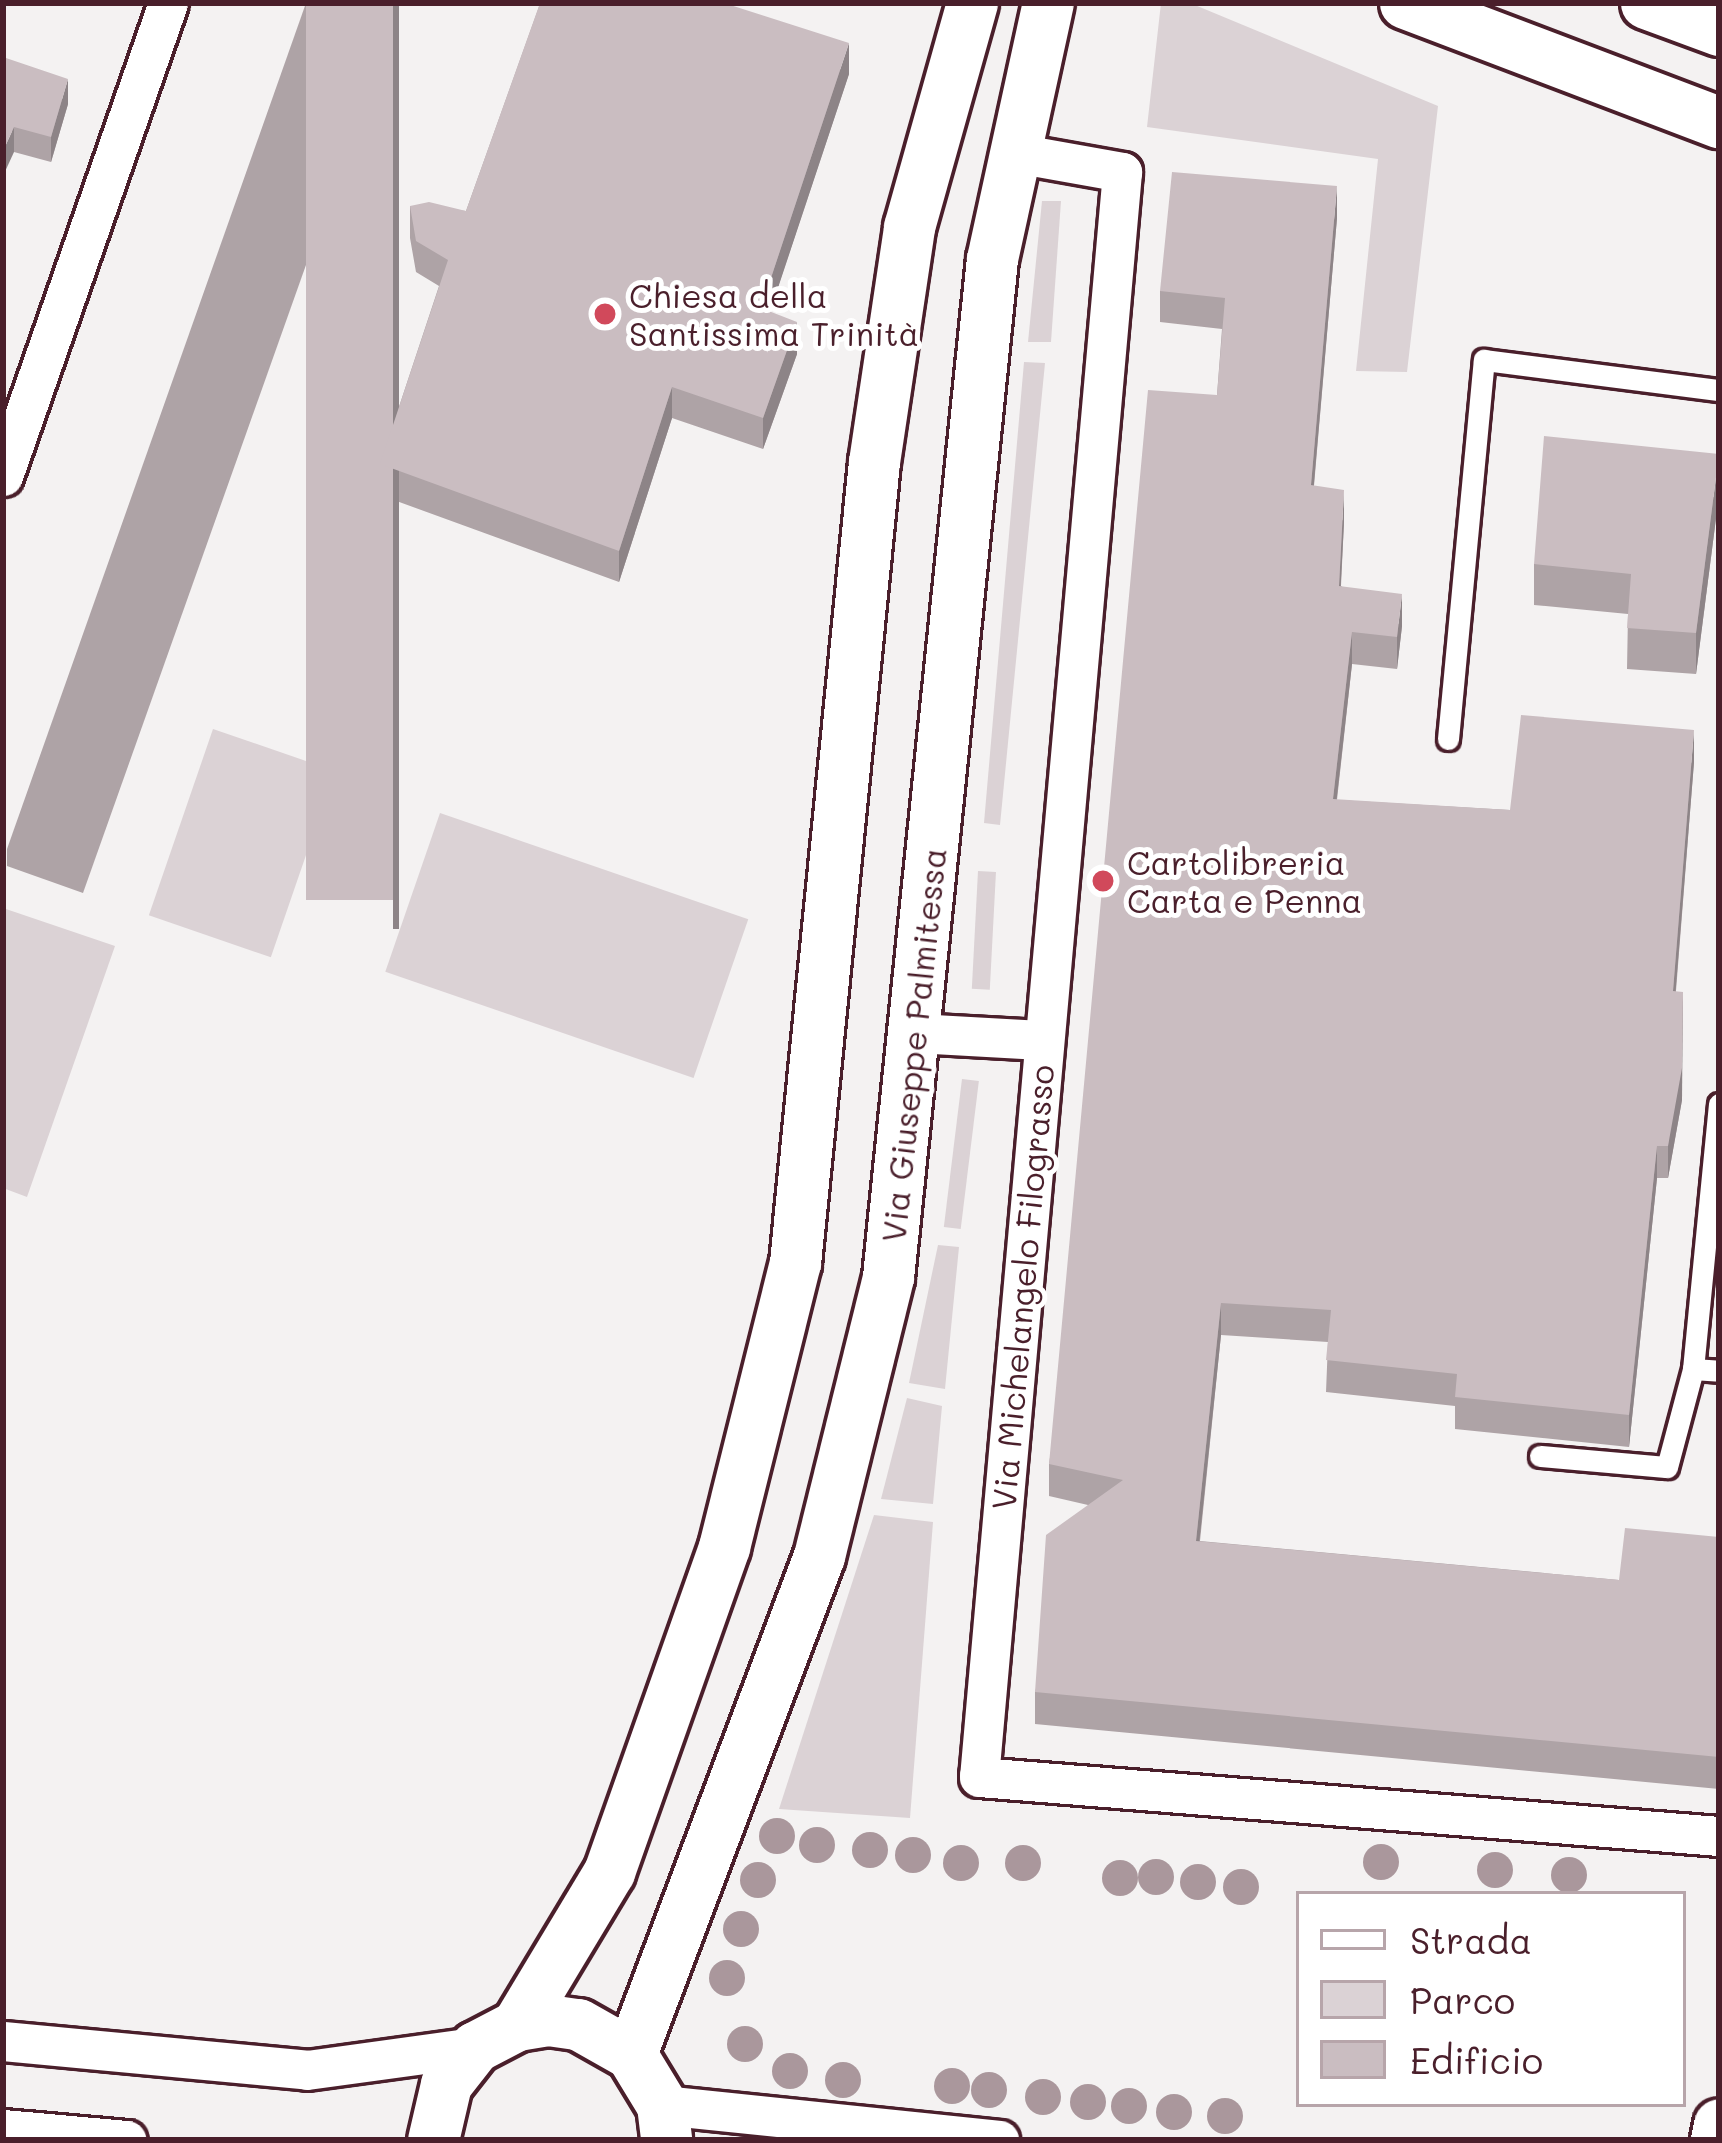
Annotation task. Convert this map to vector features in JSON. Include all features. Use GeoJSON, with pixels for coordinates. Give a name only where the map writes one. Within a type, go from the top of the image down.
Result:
{"type":"FeatureCollection","features":[{"type":"Feature","properties":{"kind":"street"},"geometry":{"type":"LineString","coordinates":[[3,476],[168,3]]}},
{"type":"Feature","properties":{"kind":"street"},"geometry":{"type":"LineString","coordinates":[[433,2140],[446,2084],[496,2036],[609,1872],[724,1547],[795,1263],[878,438],[909,226],[972,3]]}},
{"type":"Feature","properties":{"kind":"street","name":"Via Giuseppe Palmitessa"},"geometry":{"type":"LineString","coordinates":[[631,2054],[819,1556],[887,1277],[916,1033],[992,259],[1010,152],[1048,3]]}},
{"type":"Feature","properties":{"kind":"street"},"geometry":{"type":"LineString","coordinates":[[1405,3],[1719,122]]}},
{"type":"Feature","properties":{"kind":"street"},"geometry":{"type":"LineString","coordinates":[[1646,3],[1719,30]]}},
{"type":"Feature","properties":{"kind":"street","name":"Via Michelangelo Filograsso"},"geometry":{"type":"LineString","coordinates":[[1010,152],[1122,172],[979,1777],[1719,1836]]}},
{"type":"Feature","properties":{"kind":"street"},"geometry":{"type":"LineString","coordinates":[[916,1033],[1044,1040]]}},
{"type":"Feature","properties":{"kind":"street"},"geometry":{"type":"LineString","coordinates":[[3,2042],[308,2070],[578,2024],[631,2054],[664,2122],[1000,2140]]}},
{"type":"Feature","properties":{"kind":"street"},"geometry":{"type":"LineString","coordinates":[[1716,2140],[1719,2124]]}},
{"type":"Feature","properties":{"kind":"street"},"geometry":{"type":"LineString","coordinates":[[3,2129],[127,2140]]}},
{"type":"Feature","properties":{"kind":"lane"},"geometry":{"type":"LineString","coordinates":[[1448,739],[1484,360],[1719,390]]}},
{"type":"Feature","properties":{"kind":"lane"},"geometry":{"type":"LineString","coordinates":[[1540,1456],[1667,1467],[1693,1370],[1719,1104]]}},
{"type":"Feature","properties":{"kind":"lane"},"geometry":{"type":"LineString","coordinates":[[1693,1370],[1719,1371]]}},
{"type":"Feature","properties":{"kind":"green space"},"geometry":{"type":"Polygon","coordinates":[[[1161,3],[1190,3],[1438,106],[1407,372],[1356,371],[1378,159],[1147,127],[1161,3]]]}},
{"type":"Feature","properties":{"kind":"green space"},"geometry":{"type":"Polygon","coordinates":[[[1042,201],[1061,201],[1051,342],[1028,342],[1042,201]]]}},
{"type":"Feature","properties":{"kind":"green space"},"geometry":{"type":"Polygon","coordinates":[[[1024,362],[1045,363],[1000,825],[984,823],[1024,362]]]}},
{"type":"Feature","properties":{"kind":"green space"},"geometry":{"type":"Polygon","coordinates":[[[213,729],[335,771],[271,957],[149,915],[213,729]]]}},
{"type":"Feature","properties":{"kind":"green space"},"geometry":{"type":"Polygon","coordinates":[[[440,813],[748,919],[694,1078],[385,972],[440,813]]]}},
{"type":"Feature","properties":{"kind":"green space"},"geometry":{"type":"Polygon","coordinates":[[[978,871],[996,872],[990,990],[972,989],[978,871]]]}},
{"type":"Feature","properties":{"kind":"green space"},"geometry":{"type":"Polygon","coordinates":[[[3,908],[115,946],[27,1197],[3,1188],[3,908]]]}},
{"type":"Feature","properties":{"kind":"green space"},"geometry":{"type":"Polygon","coordinates":[[[962,1079],[979,1081],[961,1229],[944,1227],[962,1079]]]}},
{"type":"Feature","properties":{"kind":"green space"},"geometry":{"type":"Polygon","coordinates":[[[938,1245],[959,1247],[945,1389],[909,1383],[938,1245]]]}},
{"type":"Feature","properties":{"kind":"green space"},"geometry":{"type":"Polygon","coordinates":[[[907,1398],[942,1406],[933,1504],[881,1499],[907,1398]]]}},
{"type":"Feature","properties":{"kind":"green space"},"geometry":{"type":"Polygon","coordinates":[[[874,1515],[933,1522],[910,1818],[779,1809],[874,1515]]]}},
{"type":"Feature","properties":{"kind":"building"},"geometry":{"type":"Polygon","coordinates":[[[306,3],[393,3],[393,900],[306,900],[306,3]]]}},
{"type":"Feature","properties":{"kind":"building","name":"Chiesa della Santissima Trinità"},"geometry":{"type":"Polygon","coordinates":[[[540,3],[724,3],[849,43],[761,308],[797,322],[763,418],[672,387],[619,551],[380,464],[448,260],[416,241],[410,206],[429,202],[466,211],[540,3]]]}},
{"type":"Feature","properties":{"kind":"building"},"geometry":{"type":"Polygon","coordinates":[[[3,57],[68,79],[51,137],[14,127],[3,151],[3,57]]]}},
{"type":"Feature","properties":{"kind":"building"},"geometry":{"type":"Polygon","coordinates":[[[1172,172],[1337,186],[1311,485],[1344,490],[1339,586],[1402,594],[1397,637],[1352,632],[1333,799],[1510,810],[1521,715],[1694,730],[1673,991],[1683,992],[1682,1068],[1668,1146],[1657,1146],[1629,1415],[1455,1397],[1457,1374],[1326,1360],[1331,1310],[1221,1303],[1196,1541],[1619,1580],[1625,1528],[1719,1537],[1719,1757],[1035,1692],[1046,1535],[1123,1480],[1049,1464],[1148,390],[1217,395],[1225,298],[1160,291],[1172,172]]]}},
{"type":"Feature","properties":{"kind":"building"},"geometry":{"type":"Polygon","coordinates":[[[1544,436],[1719,454],[1696,633],[1627,628],[1631,574],[1534,564],[1544,436]]]}},
{"type":"Feature","properties":{"kind":"place","name":"Chiesa della Santissima Trinità"},"geometry":{"type":"Point","coordinates":[605,314]}},
{"type":"Feature","properties":{"kind":"place","name":"Cartolibreria Carta e Penna"},"geometry":{"type":"Point","coordinates":[1103,881]}}]}
